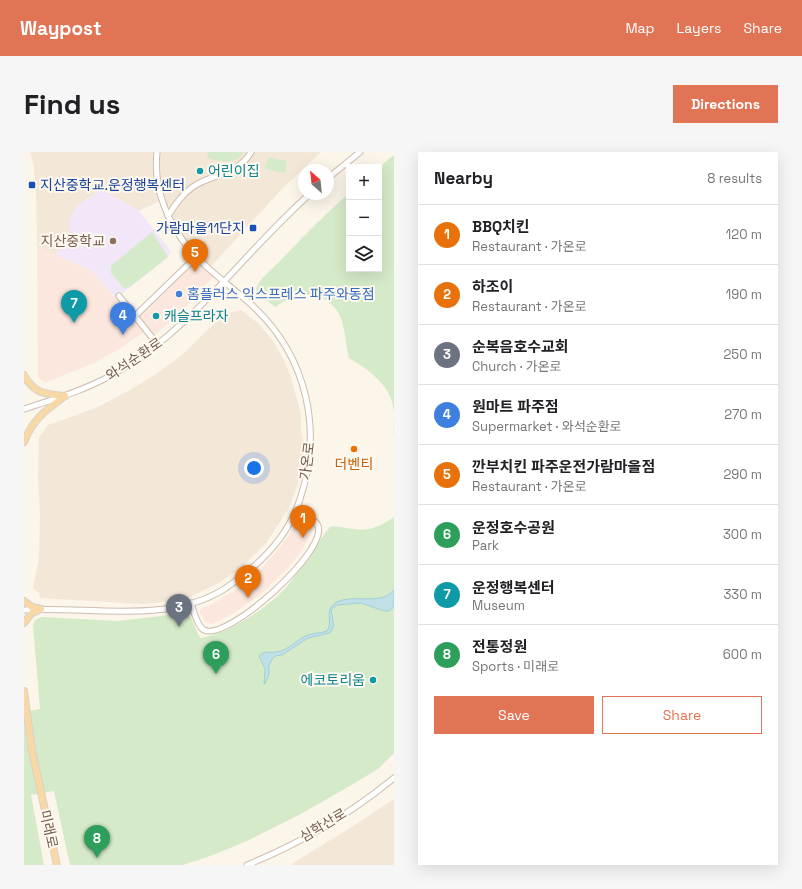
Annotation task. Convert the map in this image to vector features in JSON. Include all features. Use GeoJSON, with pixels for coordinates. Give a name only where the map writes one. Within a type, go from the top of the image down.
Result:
{"type":"FeatureCollection","features":[{"type":"Feature","properties":{"kind":"main road"},"geometry":{"type":"LineString","coordinates":[[24,375],[36,391],[65,396]]}},
{"type":"Feature","properties":{"kind":"main road"},"geometry":{"type":"LineString","coordinates":[[24,442],[28,431],[35,420],[45,410],[65,396]]}},
{"type":"Feature","properties":{"kind":"main road"},"geometry":{"type":"LineString","coordinates":[[24,601],[32,607],[41,609]]}},
{"type":"Feature","properties":{"kind":"main road"},"geometry":{"type":"LineString","coordinates":[[24,623],[32,613],[41,609]]}},
{"type":"Feature","properties":{"kind":"main road","name":"미래로"},"geometry":{"type":"LineString","coordinates":[[24,691],[32,751],[57,865]]}},
{"type":"Feature","properties":{"kind":"street","name":"가온로"},"geometry":{"type":"LineString","coordinates":[[24,610],[140,611],[174,608],[221,591],[259,562],[277,541],[292,519],[307,478],[311,454],[310,421],[301,380],[294,361],[278,334],[256,308],[196,257],[178,235],[168,216],[160,194],[156,165],[157,152]]}},
{"type":"Feature","properties":{"kind":"street"},"geometry":{"type":"LineString","coordinates":[[168,216],[195,185],[239,166],[251,152]]}},
{"type":"Feature","properties":{"kind":"street"},"geometry":{"type":"LineString","coordinates":[[334,173],[360,152]]}},
{"type":"Feature","properties":{"kind":"street","name":"와석순환로"},"geometry":{"type":"LineString","coordinates":[[24,409],[65,396],[92,385],[122,369],[158,345],[192,314],[304,200]]}},
{"type":"Feature","properties":{"kind":"street"},"geometry":{"type":"LineString","coordinates":[[135,316],[196,257]]}},
{"type":"Feature","properties":{"kind":"street"},"geometry":{"type":"LineString","coordinates":[[118,296],[158,345]]}},
{"type":"Feature","properties":{"kind":"street"},"geometry":{"type":"LineString","coordinates":[[191,603],[200,626],[209,631],[225,626],[268,598],[296,569],[314,545],[319,534],[319,527],[317,523],[296,510]]}},
{"type":"Feature","properties":{"kind":"street","name":"심학산로"},"geometry":{"type":"LineString","coordinates":[[246,865],[306,836],[333,821],[394,778]]}},
{"type":"Feature","properties":{"kind":"shaded area"},"geometry":{"type":"Polygon","coordinates":[[[30,152],[321,152],[308,164],[298,164],[298,174],[282,189],[214,263],[208,267],[178,235],[162,200],[139,211],[106,192],[99,191],[77,206],[69,221],[70,230],[56,255],[37,247],[34,167],[30,152]]]}},
{"type":"Feature","properties":{"kind":"shaded area","name":"지산중학교"},"geometry":{"type":"Polygon","coordinates":[[[99,191],[106,192],[139,211],[171,251],[168,257],[116,298],[91,270],[56,255],[70,230],[69,221],[77,206],[99,191]]]}},
{"type":"Feature","properties":{"kind":"shaded area"},"geometry":{"type":"Polygon","coordinates":[[[37,247],[91,270],[115,298],[119,296],[135,316],[196,257],[216,274],[178,315],[152,337],[146,331],[96,362],[45,383],[38,377],[37,247]]]}},
{"type":"Feature","properties":{"kind":"shaded area"},"geometry":{"type":"Polygon","coordinates":[[[241,310],[258,323],[273,341],[285,362],[301,414],[301,432],[304,443],[303,460],[298,484],[289,508],[266,543],[242,567],[219,583],[190,597],[144,604],[40,598],[39,593],[33,588],[39,558],[39,438],[48,425],[96,408],[130,390],[156,374],[182,355],[224,314],[241,310]]]}},
{"type":"Feature","properties":{"kind":"shaded area"},"geometry":{"type":"Polygon","coordinates":[[[300,519],[310,525],[312,529],[311,534],[302,550],[288,568],[260,595],[234,613],[212,624],[205,622],[199,610],[239,588],[255,575],[277,551],[300,519]]]}},
{"type":"Feature","properties":{"kind":"shaded area"},"geometry":{"type":"Polygon","coordinates":[[[394,799],[394,865],[290,865],[358,823],[394,799]]]}},
{"type":"Feature","properties":{"kind":"green space"},"geometry":{"type":"Polygon","coordinates":[[[208,152],[243,152],[236,159],[227,161],[207,158],[208,152]]]}},
{"type":"Feature","properties":{"kind":"green space"},"geometry":{"type":"Polygon","coordinates":[[[394,155],[394,414],[390,395],[385,387],[365,368],[349,358],[341,319],[338,312],[332,305],[326,300],[313,295],[300,295],[287,299],[275,307],[259,294],[256,289],[266,275],[346,196],[346,272],[382,272],[382,165],[394,155]]]}},
{"type":"Feature","properties":{"kind":"green space"},"geometry":{"type":"Polygon","coordinates":[[[268,157],[287,161],[285,173],[265,169],[268,157]]]}},
{"type":"Feature","properties":{"kind":"green space"},"geometry":{"type":"Polygon","coordinates":[[[152,232],[168,257],[130,287],[124,288],[111,273],[111,266],[152,232]]]}},
{"type":"Feature","properties":{"kind":"green space"},"geometry":{"type":"Polygon","coordinates":[[[394,517],[394,753],[378,769],[297,816],[247,841],[183,865],[70,865],[54,791],[31,795],[44,865],[24,865],[24,712],[40,709],[33,625],[35,620],[42,617],[118,621],[186,613],[193,621],[201,638],[213,635],[237,624],[261,610],[281,593],[330,527],[333,526],[358,529],[372,528],[394,517]]]}},
{"type":"Feature","properties":{"kind":"water"},"geometry":{"type":"Polygon","coordinates":[[[394,590],[394,607],[389,611],[384,611],[361,603],[337,605],[331,610],[334,626],[330,633],[308,638],[282,655],[275,656],[269,665],[269,674],[264,684],[265,669],[259,656],[261,654],[265,652],[281,651],[308,635],[327,631],[329,628],[329,614],[331,608],[338,602],[350,599],[372,599],[384,597],[394,590]]]}},
{"type":"Feature","properties":{"kind":"place","name":"어린이집"},"geometry":{"type":"Point","coordinates":[200,171]}},
{"type":"Feature","properties":{"kind":"place","name":"지산중학교.운정행복센터"},"geometry":{"type":"Point","coordinates":[32,185]}},
{"type":"Feature","properties":{"kind":"place","name":"가람마을11단지"},"geometry":{"type":"Point","coordinates":[253,228]}},
{"type":"Feature","properties":{"kind":"place","name":"지산중학교"},"geometry":{"type":"Point","coordinates":[113,241]}},
{"type":"Feature","properties":{"kind":"place","name":"깐부치킨 파주운전가람마을점"},"geometry":{"type":"Point","coordinates":[195,272]}},
{"type":"Feature","properties":{"kind":"place","name":"홈플러스 익스프레스 파주와동점"},"geometry":{"type":"Point","coordinates":[179,294]}},
{"type":"Feature","properties":{"kind":"place","name":"캐슬프라자"},"geometry":{"type":"Point","coordinates":[156,316]}},
{"type":"Feature","properties":{"kind":"place","name":"운정행복센터"},"geometry":{"type":"Point","coordinates":[74,323]}},
{"type":"Feature","properties":{"kind":"place","name":"원마트 파주점"},"geometry":{"type":"Point","coordinates":[123,335]}},
{"type":"Feature","properties":{"kind":"place","name":"더벤티"},"geometry":{"type":"Point","coordinates":[354,449]}},
{"type":"Feature","properties":{"kind":"place","name":"BBQ치킨"},"geometry":{"type":"Point","coordinates":[303,538]}},
{"type":"Feature","properties":{"kind":"place","name":"하조이"},"geometry":{"type":"Point","coordinates":[248,598]}},
{"type":"Feature","properties":{"kind":"place","name":"순복음호수교회"},"geometry":{"type":"Point","coordinates":[179,627]}},
{"type":"Feature","properties":{"kind":"place","name":"운정호수공원"},"geometry":{"type":"Point","coordinates":[216,674]}},
{"type":"Feature","properties":{"kind":"place","name":"에코토리움"},"geometry":{"type":"Point","coordinates":[373,680]}},
{"type":"Feature","properties":{"kind":"place","name":"전통정원"},"geometry":{"type":"Point","coordinates":[97,858]}}]}
